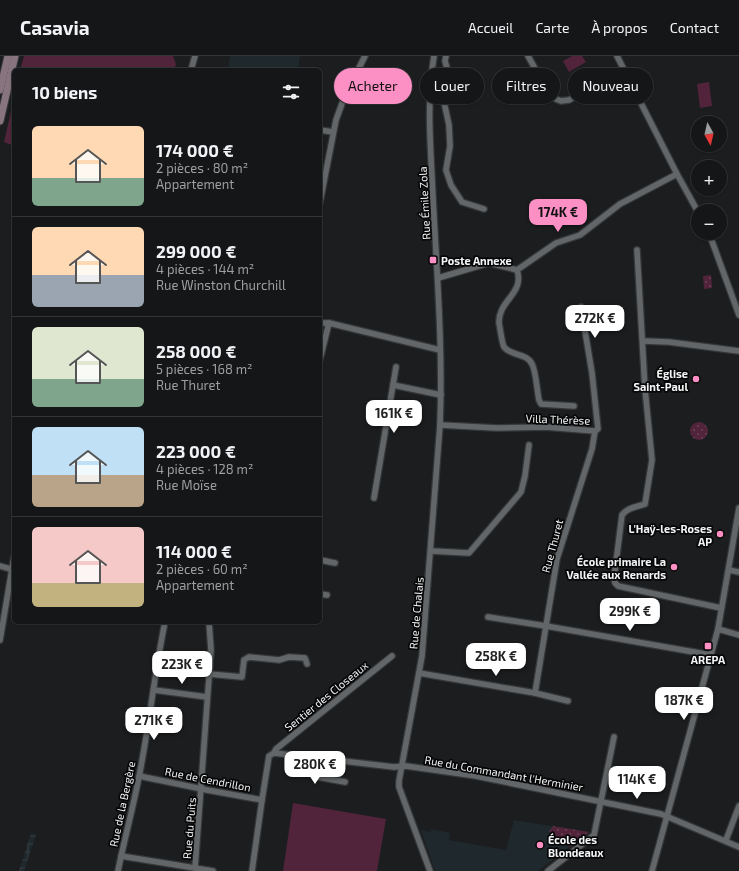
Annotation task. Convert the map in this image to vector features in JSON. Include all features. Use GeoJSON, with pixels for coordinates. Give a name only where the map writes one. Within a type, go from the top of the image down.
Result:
{"type":"FeatureCollection","features":[{"type":"Feature","properties":{"kind":"main road"},"geometry":{"type":"LineString","coordinates":[[0,90],[8,56]]}},
{"type":"Feature","properties":{"kind":"main road"},"geometry":{"type":"LineString","coordinates":[[12,68],[15,56]]}},
{"type":"Feature","properties":{"kind":"main road"},"geometry":{"type":"LineString","coordinates":[[0,120],[12,69]]}},
{"type":"Feature","properties":{"kind":"street"},"geometry":{"type":"LineString","coordinates":[[192,68],[195,56]]}},
{"type":"Feature","properties":{"kind":"street"},"geometry":{"type":"LineString","coordinates":[[322,191],[336,120],[344,98],[365,56]]}},
{"type":"Feature","properties":{"kind":"street","name":"Rue Émile Zola"},"geometry":{"type":"LineString","coordinates":[[434,56],[429,88],[440,350]]}},
{"type":"Feature","properties":{"kind":"street"},"geometry":{"type":"LineString","coordinates":[[446,56],[445,61],[450,79],[444,102],[449,125],[450,146],[446,170],[451,185],[462,202],[484,209]]}},
{"type":"Feature","properties":{"kind":"street"},"geometry":{"type":"LineString","coordinates":[[528,56],[551,97],[561,101],[568,100]]}},
{"type":"Feature","properties":{"kind":"street"},"geometry":{"type":"LineString","coordinates":[[617,56],[623,68]]}},
{"type":"Feature","properties":{"kind":"street"},"geometry":{"type":"LineString","coordinates":[[641,104],[694,204]]}},
{"type":"Feature","properties":{"kind":"street"},"geometry":{"type":"LineString","coordinates":[[322,130],[333,132]]}},
{"type":"Feature","properties":{"kind":"street"},"geometry":{"type":"LineString","coordinates":[[438,278],[489,263],[517,270],[556,243],[580,235],[620,204],[677,174]]}},
{"type":"Feature","properties":{"kind":"street"},"geometry":{"type":"LineString","coordinates":[[712,240],[739,315]]}},
{"type":"Feature","properties":{"kind":"street"},"geometry":{"type":"LineString","coordinates":[[637,250],[645,389],[652,452],[652,469],[645,504],[631,508],[625,511],[622,515],[614,578],[615,583],[618,586],[721,608]]}},
{"type":"Feature","properties":{"kind":"street"},"geometry":{"type":"LineString","coordinates":[[517,270],[520,278],[515,292],[504,305],[500,314],[499,323],[503,346],[509,351],[528,358],[533,365],[541,404],[574,406]]}},
{"type":"Feature","properties":{"kind":"street","name":"Villa Thérèse"},"geometry":{"type":"LineString","coordinates":[[440,426],[497,428],[546,427],[594,431],[598,429],[581,307]]}},
{"type":"Feature","properties":{"kind":"street"},"geometry":{"type":"LineString","coordinates":[[322,322],[440,350]]}},
{"type":"Feature","properties":{"kind":"street"},"geometry":{"type":"LineString","coordinates":[[322,351],[329,323]]}},
{"type":"Feature","properties":{"kind":"street"},"geometry":{"type":"LineString","coordinates":[[643,341],[669,342],[739,351]]}},
{"type":"Feature","properties":{"kind":"street","name":"Rue de Chalais"},"geometry":{"type":"LineString","coordinates":[[430,871],[399,787],[399,781],[422,656],[440,426],[440,350]]}},
{"type":"Feature","properties":{"kind":"street"},"geometry":{"type":"LineString","coordinates":[[374,498],[396,367]]}},
{"type":"Feature","properties":{"kind":"street"},"geometry":{"type":"LineString","coordinates":[[393,385],[441,395]]}},
{"type":"Feature","properties":{"kind":"street","name":"Rue Thuret"},"geometry":{"type":"LineString","coordinates":[[535,693],[557,559],[592,449],[594,431]]}},
{"type":"Feature","properties":{"kind":"street"},"geometry":{"type":"LineString","coordinates":[[431,551],[469,554],[521,492],[525,476],[529,445]]}},
{"type":"Feature","properties":{"kind":"street"},"geometry":{"type":"LineString","coordinates":[[652,871],[718,629],[739,508]]}},
{"type":"Feature","properties":{"kind":"street"},"geometry":{"type":"LineString","coordinates":[[322,560],[335,563]]}},
{"type":"Feature","properties":{"kind":"street"},"geometry":{"type":"LineString","coordinates":[[0,566],[12,569]]}},
{"type":"Feature","properties":{"kind":"street"},"geometry":{"type":"LineString","coordinates":[[728,570],[739,572]]}},
{"type":"Feature","properties":{"kind":"street"},"geometry":{"type":"LineString","coordinates":[[0,640],[12,574]]}},
{"type":"Feature","properties":{"kind":"street"},"geometry":{"type":"LineString","coordinates":[[322,594],[327,595]]}},
{"type":"Feature","properties":{"kind":"street"},"geometry":{"type":"LineString","coordinates":[[488,617],[711,655]]}},
{"type":"Feature","properties":{"kind":"street","name":"Rue de la Bergère"},"geometry":{"type":"LineString","coordinates":[[118,871],[139,776],[165,624]]}},
{"type":"Feature","properties":{"kind":"street","name":"Rue du Puits"},"geometry":{"type":"LineString","coordinates":[[195,868],[210,674],[211,650],[209,624]]}},
{"type":"Feature","properties":{"kind":"street"},"geometry":{"type":"LineString","coordinates":[[718,629],[739,635]]}},
{"type":"Feature","properties":{"kind":"street","name":"Sentier des Closeaux"},"geometry":{"type":"LineString","coordinates":[[274,753],[276,749],[392,656]]}},
{"type":"Feature","properties":{"kind":"street"},"geometry":{"type":"LineString","coordinates":[[210,674],[242,677],[244,660],[249,657],[279,660],[289,657],[305,658],[307,664]]}},
{"type":"Feature","properties":{"kind":"street"},"geometry":{"type":"LineString","coordinates":[[419,673],[535,693],[568,701]]}},
{"type":"Feature","properties":{"kind":"street"},"geometry":{"type":"LineString","coordinates":[[154,690],[208,697]]}},
{"type":"Feature","properties":{"kind":"street"},"geometry":{"type":"LineString","coordinates":[[548,871],[594,835],[614,736]]}},
{"type":"Feature","properties":{"kind":"street"},"geometry":{"type":"LineString","coordinates":[[274,753],[394,767],[402,766]]}},
{"type":"Feature","properties":{"kind":"street","name":"Rue de Cendrillon"},"geometry":{"type":"LineString","coordinates":[[139,776],[262,800],[269,756],[274,753]]}},
{"type":"Feature","properties":{"kind":"street"},"geometry":{"type":"LineString","coordinates":[[321,758],[318,777],[345,782]]}},
{"type":"Feature","properties":{"kind":"street","name":"Rue du Commandant l'Herminier"},"geometry":{"type":"LineString","coordinates":[[402,766],[476,776],[602,801],[667,817],[726,840],[739,847]]}},
{"type":"Feature","properties":{"kind":"street"},"geometry":{"type":"LineString","coordinates":[[252,871],[262,800]]}},
{"type":"Feature","properties":{"kind":"street"},"geometry":{"type":"LineString","coordinates":[[726,840],[739,806]]}},
{"type":"Feature","properties":{"kind":"street"},"geometry":{"type":"LineString","coordinates":[[121,856],[213,871]]}},
{"type":"Feature","properties":{"kind":"shaded area"},"geometry":{"type":"Polygon","coordinates":[[[24,56],[173,56],[176,64],[175,68],[21,68],[24,56]]]}},
{"type":"Feature","properties":{"kind":"shaded area"},"geometry":{"type":"Polygon","coordinates":[[[230,56],[300,56],[298,68],[228,68],[230,56]]]}},
{"type":"Feature","properties":{"kind":"shaded area"},"geometry":{"type":"Polygon","coordinates":[[[572,56],[582,56],[586,62],[576,68],[568,68],[568,70],[563,61],[572,56]]]}},
{"type":"Feature","properties":{"kind":"shaded area"},"geometry":{"type":"Polygon","coordinates":[[[709,82],[712,106],[700,108],[697,84],[709,82]]]}},
{"type":"Feature","properties":{"kind":"shaded area"},"geometry":{"type":"Polygon","coordinates":[[[12,107],[12,145],[4,142],[12,107]]]}},
{"type":"Feature","properties":{"kind":"shaded area"},"geometry":{"type":"Polygon","coordinates":[[[711,275],[712,288],[704,289],[703,276],[711,275]]]}},
{"type":"Feature","properties":{"kind":"shaded area"},"geometry":{"type":"Polygon","coordinates":[[[699,422],[705,425],[708,431],[705,437],[699,440],[693,437],[690,431],[693,425],[699,422]]]}},
{"type":"Feature","properties":{"kind":"shaded area"},"geometry":{"type":"Polygon","coordinates":[[[293,803],[386,819],[377,871],[283,871],[293,803]]]}},
{"type":"Feature","properties":{"kind":"shaded area","name":"École des Blondeaux"},"geometry":{"type":"Polygon","coordinates":[[[514,820],[589,832],[538,871],[435,871],[421,830],[431,832],[431,829],[450,833],[449,840],[506,850],[514,820]]]}},
{"type":"Feature","properties":{"kind":"shaded area"},"geometry":{"type":"Polygon","coordinates":[[[553,826],[589,832],[570,847],[549,832],[553,826]]]}},
{"type":"Feature","properties":{"kind":"shaded area"},"geometry":{"type":"Polygon","coordinates":[[[31,833],[36,835],[24,871],[19,871],[31,833]]]}},
{"type":"Feature","properties":{"kind":"place","name":"Poste Annexe"},"geometry":{"type":"Point","coordinates":[433,260]}},
{"type":"Feature","properties":{"kind":"place","name":"Église Saint-Paul"},"geometry":{"type":"Point","coordinates":[696,379]}},
{"type":"Feature","properties":{"kind":"place","name":"L'Haÿ-les-Roses AP"},"geometry":{"type":"Point","coordinates":[720,534]}},
{"type":"Feature","properties":{"kind":"place","name":"École primaire La Vallée aux Renards"},"geometry":{"type":"Point","coordinates":[674,567]}},
{"type":"Feature","properties":{"kind":"place","name":"AREPA"},"geometry":{"type":"Point","coordinates":[708,646]}},
{"type":"Feature","properties":{"kind":"place","name":"École des Blondeaux"},"geometry":{"type":"Point","coordinates":[540,845]}}]}
